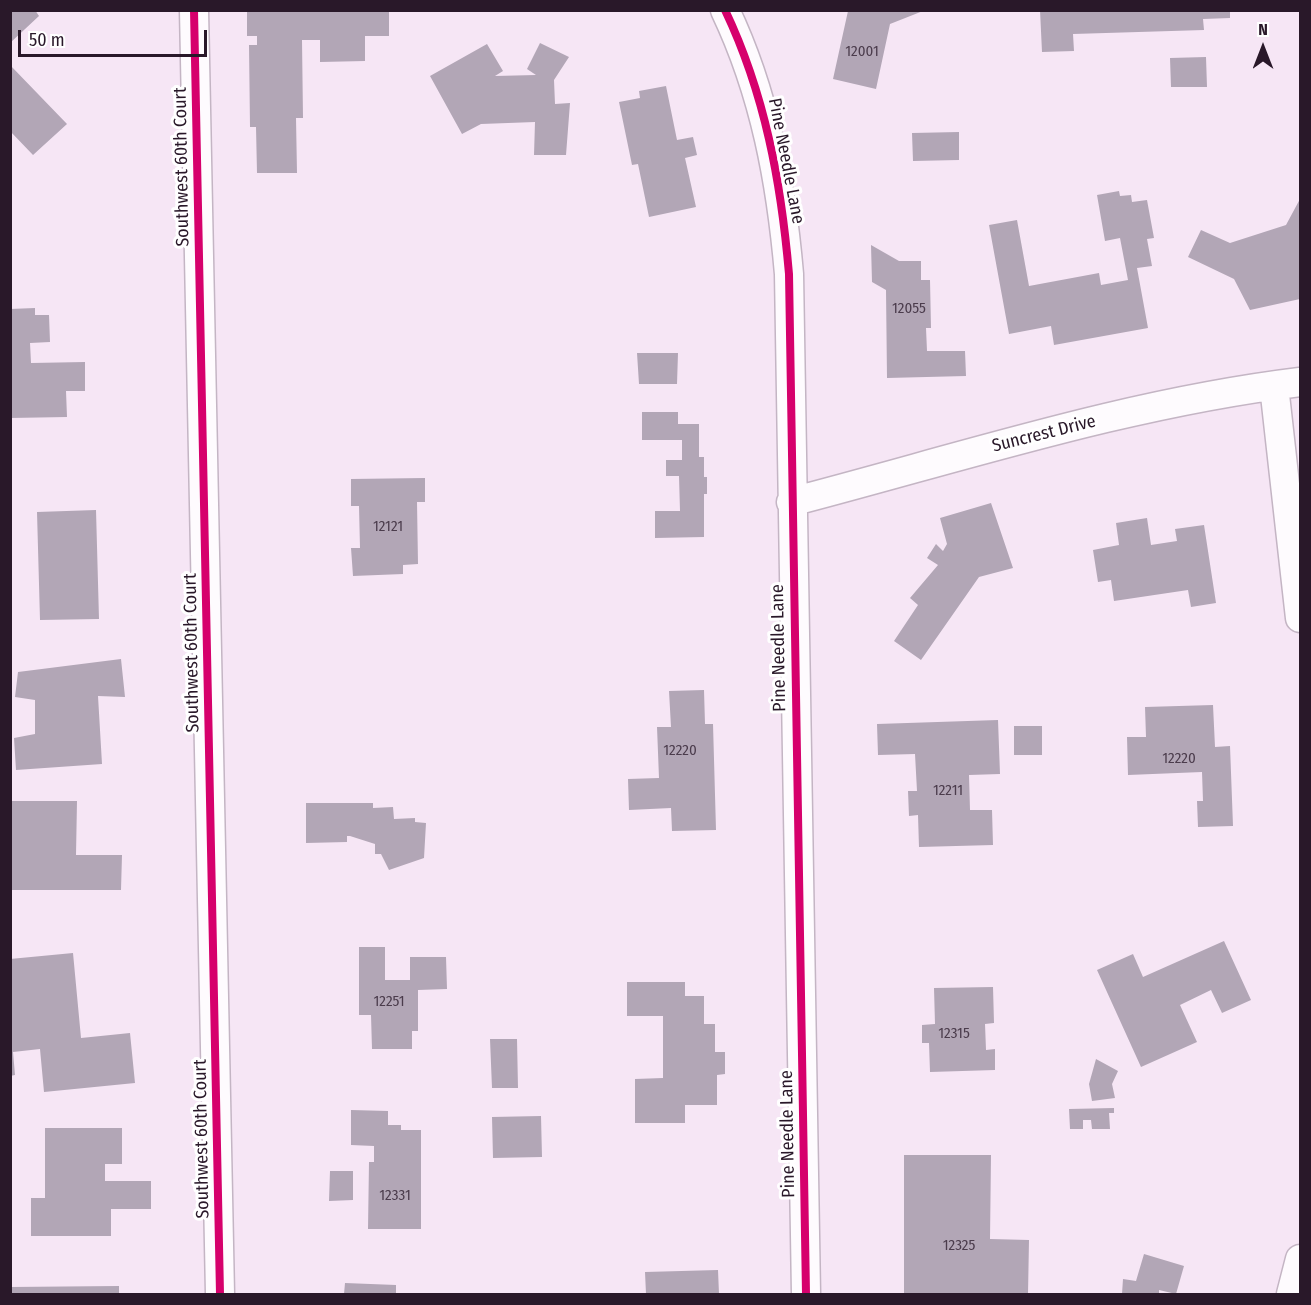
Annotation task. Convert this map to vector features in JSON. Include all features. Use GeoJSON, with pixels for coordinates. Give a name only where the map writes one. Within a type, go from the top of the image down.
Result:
{"type":"FeatureCollection","features":[{"type":"Feature","properties":{"kind":"street","name":"Southwest 60th Court"},"geometry":{"type":"LineString","coordinates":[[194,10],[220,1294]]}},
{"type":"Feature","properties":{"kind":"street","name":"Pine Needle Lane"},"geometry":{"type":"LineString","coordinates":[[725,10],[739,40],[760,99],[776,170],[789,274],[806,1294]]}},
{"type":"Feature","properties":{"kind":"street","name":"Suncrest Drive"},"geometry":{"type":"LineString","coordinates":[[791,502],[1062,428],[1177,403],[1287,384]]}},
{"type":"Feature","properties":{"kind":"street"},"geometry":{"type":"LineString","coordinates":[[1287,384],[1300,618]]}},
{"type":"Feature","properties":{"kind":"street"},"geometry":{"type":"LineString","coordinates":[[1290,1294],[1300,1259]]}},
{"type":"Feature","properties":{"kind":"building"},"geometry":{"type":"Polygon","coordinates":[[[10,10],[35,10],[39,16],[10,43],[10,10]]]}},
{"type":"Feature","properties":{"kind":"building"},"geometry":{"type":"Polygon","coordinates":[[[247,10],[389,10],[389,36],[365,36],[365,61],[320,62],[320,40],[302,40],[303,118],[296,118],[297,173],[257,173],[256,127],[250,127],[249,45],[257,45],[257,36],[247,36],[247,10]]]}},
{"type":"Feature","properties":{"kind":"building"},"geometry":{"type":"Polygon","coordinates":[[[1040,10],[1230,10],[1230,18],[1203,19],[1204,30],[1073,34],[1074,51],[1042,52],[1040,10]]]}},
{"type":"Feature","properties":{"kind":"building"},"geometry":{"type":"Polygon","coordinates":[[[848,11],[923,11],[890,24],[876,89],[833,79],[848,11]]]}},
{"type":"Feature","properties":{"kind":"building"},"geometry":{"type":"Polygon","coordinates":[[[540,43],[569,57],[554,80],[555,104],[570,103],[566,155],[534,155],[535,122],[481,124],[462,134],[430,76],[487,44],[503,71],[495,76],[536,75],[527,69],[540,43]]]}},
{"type":"Feature","properties":{"kind":"building"},"geometry":{"type":"Polygon","coordinates":[[[1206,57],[1207,87],[1171,87],[1170,58],[1206,57]]]}},
{"type":"Feature","properties":{"kind":"building"},"geometry":{"type":"Polygon","coordinates":[[[10,65],[67,124],[33,155],[10,131],[10,65]]]}},
{"type":"Feature","properties":{"kind":"building"},"geometry":{"type":"Polygon","coordinates":[[[666,86],[677,140],[693,137],[697,155],[685,158],[696,207],[649,217],[638,164],[632,165],[619,102],[640,98],[639,91],[666,86]]]}},
{"type":"Feature","properties":{"kind":"building"},"geometry":{"type":"Polygon","coordinates":[[[959,132],[959,160],[913,161],[912,133],[959,132]]]}},
{"type":"Feature","properties":{"kind":"building"},"geometry":{"type":"Polygon","coordinates":[[[1119,191],[1120,196],[1131,195],[1132,202],[1147,200],[1154,238],[1147,239],[1152,266],[1137,268],[1148,328],[1054,345],[1051,326],[1009,334],[989,225],[1017,220],[1029,286],[1099,273],[1101,285],[1128,280],[1120,238],[1105,241],[1097,195],[1119,191]]]}},
{"type":"Feature","properties":{"kind":"building"},"geometry":{"type":"Polygon","coordinates":[[[1300,199],[1300,299],[1250,310],[1234,279],[1188,257],[1201,230],[1230,243],[1286,225],[1300,199]]]}},
{"type":"Feature","properties":{"kind":"building"},"geometry":{"type":"Polygon","coordinates":[[[871,245],[899,261],[921,261],[921,280],[930,280],[931,328],[926,328],[927,351],[965,351],[966,376],[887,378],[886,290],[872,282],[871,245]]]}},
{"type":"Feature","properties":{"kind":"building"},"geometry":{"type":"Polygon","coordinates":[[[35,308],[35,315],[49,315],[50,342],[30,343],[31,363],[85,362],[85,391],[66,391],[67,417],[10,418],[10,309],[35,308]]]}},
{"type":"Feature","properties":{"kind":"building"},"geometry":{"type":"Polygon","coordinates":[[[637,353],[678,353],[677,384],[639,384],[637,353]]]}},
{"type":"Feature","properties":{"kind":"building"},"geometry":{"type":"Polygon","coordinates":[[[642,412],[678,412],[678,424],[699,424],[699,457],[704,457],[704,477],[707,477],[707,494],[704,494],[704,537],[655,538],[655,511],[680,511],[679,476],[666,476],[666,460],[682,460],[682,440],[642,440],[642,412]]]}},
{"type":"Feature","properties":{"kind":"building"},"geometry":{"type":"Polygon","coordinates":[[[425,478],[425,502],[417,502],[418,564],[403,565],[403,574],[353,576],[351,548],[360,548],[359,506],[351,506],[351,479],[425,478]]]}},
{"type":"Feature","properties":{"kind":"building"},"geometry":{"type":"Polygon","coordinates":[[[991,503],[1013,568],[979,577],[921,660],[894,641],[918,605],[910,598],[938,565],[927,558],[936,544],[943,551],[947,544],[940,518],[991,503]]]}},
{"type":"Feature","properties":{"kind":"building"},"geometry":{"type":"Polygon","coordinates":[[[96,510],[99,619],[40,620],[37,512],[96,510]]]}},
{"type":"Feature","properties":{"kind":"building"},"geometry":{"type":"Polygon","coordinates":[[[1147,518],[1151,545],[1177,541],[1175,529],[1204,525],[1216,603],[1191,607],[1188,590],[1114,601],[1111,580],[1098,582],[1093,550],[1119,545],[1116,523],[1147,518]]]}},
{"type":"Feature","properties":{"kind":"building"},"geometry":{"type":"Polygon","coordinates":[[[121,659],[125,697],[98,696],[102,764],[16,770],[14,738],[35,734],[35,700],[15,697],[18,672],[121,659]]]}},
{"type":"Feature","properties":{"kind":"building"},"geometry":{"type":"Polygon","coordinates":[[[704,690],[705,724],[713,724],[716,830],[672,831],[671,808],[629,810],[628,779],[659,778],[657,727],[671,727],[669,691],[704,690]]]}},
{"type":"Feature","properties":{"kind":"building"},"geometry":{"type":"Polygon","coordinates":[[[1213,705],[1215,747],[1230,746],[1233,826],[1198,827],[1197,801],[1203,801],[1202,772],[1128,775],[1127,737],[1146,737],[1145,707],[1213,705]]]}},
{"type":"Feature","properties":{"kind":"building"},"geometry":{"type":"Polygon","coordinates":[[[998,720],[1000,774],[969,775],[970,810],[992,810],[993,845],[919,847],[918,815],[909,816],[908,791],[917,791],[915,754],[878,755],[877,724],[998,720]]]}},
{"type":"Feature","properties":{"kind":"building"},"geometry":{"type":"Polygon","coordinates":[[[1014,726],[1042,726],[1042,755],[1014,755],[1014,726]]]}},
{"type":"Feature","properties":{"kind":"building"},"geometry":{"type":"Polygon","coordinates":[[[10,801],[77,801],[76,855],[122,855],[121,890],[10,890],[10,801]]]}},
{"type":"Feature","properties":{"kind":"building"},"geometry":{"type":"Polygon","coordinates":[[[306,803],[373,803],[373,808],[393,807],[394,819],[415,818],[415,822],[426,823],[424,858],[389,870],[381,854],[375,854],[375,844],[350,836],[347,836],[347,842],[306,843],[306,803]]]}},
{"type":"Feature","properties":{"kind":"building"},"geometry":{"type":"Polygon","coordinates":[[[1224,941],[1251,1000],[1222,1013],[1211,990],[1180,1005],[1197,1042],[1141,1067],[1097,970],[1133,954],[1143,977],[1224,941]]]}},
{"type":"Feature","properties":{"kind":"building"},"geometry":{"type":"Polygon","coordinates":[[[359,947],[385,947],[385,980],[410,980],[410,957],[446,957],[447,989],[418,990],[418,1031],[412,1031],[412,1049],[372,1049],[371,1015],[359,1015],[359,947]]]}},
{"type":"Feature","properties":{"kind":"building"},"geometry":{"type":"Polygon","coordinates":[[[73,953],[81,1038],[130,1033],[135,1083],[44,1092],[40,1049],[13,1052],[15,1075],[10,1076],[10,959],[73,953]]]}},
{"type":"Feature","properties":{"kind":"building"},"geometry":{"type":"Polygon","coordinates":[[[627,982],[685,982],[685,996],[704,996],[704,1024],[715,1024],[715,1052],[725,1052],[725,1074],[717,1075],[717,1105],[685,1105],[685,1123],[635,1123],[635,1079],[663,1078],[663,1016],[627,1016],[627,982]]]}},
{"type":"Feature","properties":{"kind":"building"},"geometry":{"type":"Polygon","coordinates":[[[993,987],[994,1023],[985,1024],[986,1050],[995,1049],[995,1070],[930,1072],[929,1043],[922,1043],[922,1025],[935,1024],[934,988],[993,987]]]}},
{"type":"Feature","properties":{"kind":"building"},"geometry":{"type":"Polygon","coordinates":[[[490,1039],[517,1039],[518,1088],[492,1088],[490,1039]]]}},
{"type":"Feature","properties":{"kind":"building"},"geometry":{"type":"Polygon","coordinates":[[[1096,1059],[1118,1071],[1112,1084],[1115,1098],[1092,1101],[1089,1084],[1096,1059]]]}},
{"type":"Feature","properties":{"kind":"building"},"geometry":{"type":"Polygon","coordinates":[[[1114,1108],[1114,1113],[1109,1113],[1110,1129],[1092,1129],[1091,1120],[1083,1120],[1083,1129],[1070,1129],[1069,1109],[1114,1108]]]}},
{"type":"Feature","properties":{"kind":"building"},"geometry":{"type":"Polygon","coordinates":[[[351,1110],[388,1111],[388,1125],[401,1125],[401,1130],[421,1130],[421,1229],[368,1229],[369,1162],[374,1162],[374,1146],[351,1145],[351,1110]]]}},
{"type":"Feature","properties":{"kind":"building"},"geometry":{"type":"Polygon","coordinates":[[[541,1116],[542,1157],[493,1158],[492,1117],[541,1116]]]}},
{"type":"Feature","properties":{"kind":"building"},"geometry":{"type":"Polygon","coordinates":[[[45,1128],[122,1128],[122,1164],[105,1164],[105,1181],[151,1181],[151,1209],[111,1209],[111,1236],[31,1236],[31,1198],[45,1198],[45,1128]]]}},
{"type":"Feature","properties":{"kind":"building"},"geometry":{"type":"Polygon","coordinates":[[[904,1155],[991,1155],[990,1239],[1029,1240],[1028,1294],[904,1294],[904,1155]]]}},
{"type":"Feature","properties":{"kind":"building"},"geometry":{"type":"Polygon","coordinates":[[[330,1171],[353,1171],[353,1200],[329,1201],[330,1171]]]}},
{"type":"Feature","properties":{"kind":"building"},"geometry":{"type":"Polygon","coordinates":[[[1144,1254],[1184,1266],[1176,1294],[1159,1290],[1159,1294],[1122,1294],[1123,1279],[1136,1281],[1144,1254]]]}},
{"type":"Feature","properties":{"kind":"building"},"geometry":{"type":"Polygon","coordinates":[[[718,1270],[719,1294],[646,1294],[645,1272],[718,1270]]]}},
{"type":"Feature","properties":{"kind":"building"},"geometry":{"type":"Polygon","coordinates":[[[345,1283],[396,1285],[396,1294],[344,1294],[345,1283]]]}},
{"type":"Feature","properties":{"kind":"building"},"geometry":{"type":"Polygon","coordinates":[[[119,1286],[119,1294],[10,1294],[10,1287],[119,1286]]]}},
{"type":"Feature","properties":{"kind":"cycle path"},"geometry":{"type":"LineString","coordinates":[[194,10],[220,1294]]}},
{"type":"Feature","properties":{"kind":"cycle path"},"geometry":{"type":"LineString","coordinates":[[725,10],[739,42],[761,106],[776,172],[789,274],[806,1294]]}}]}
